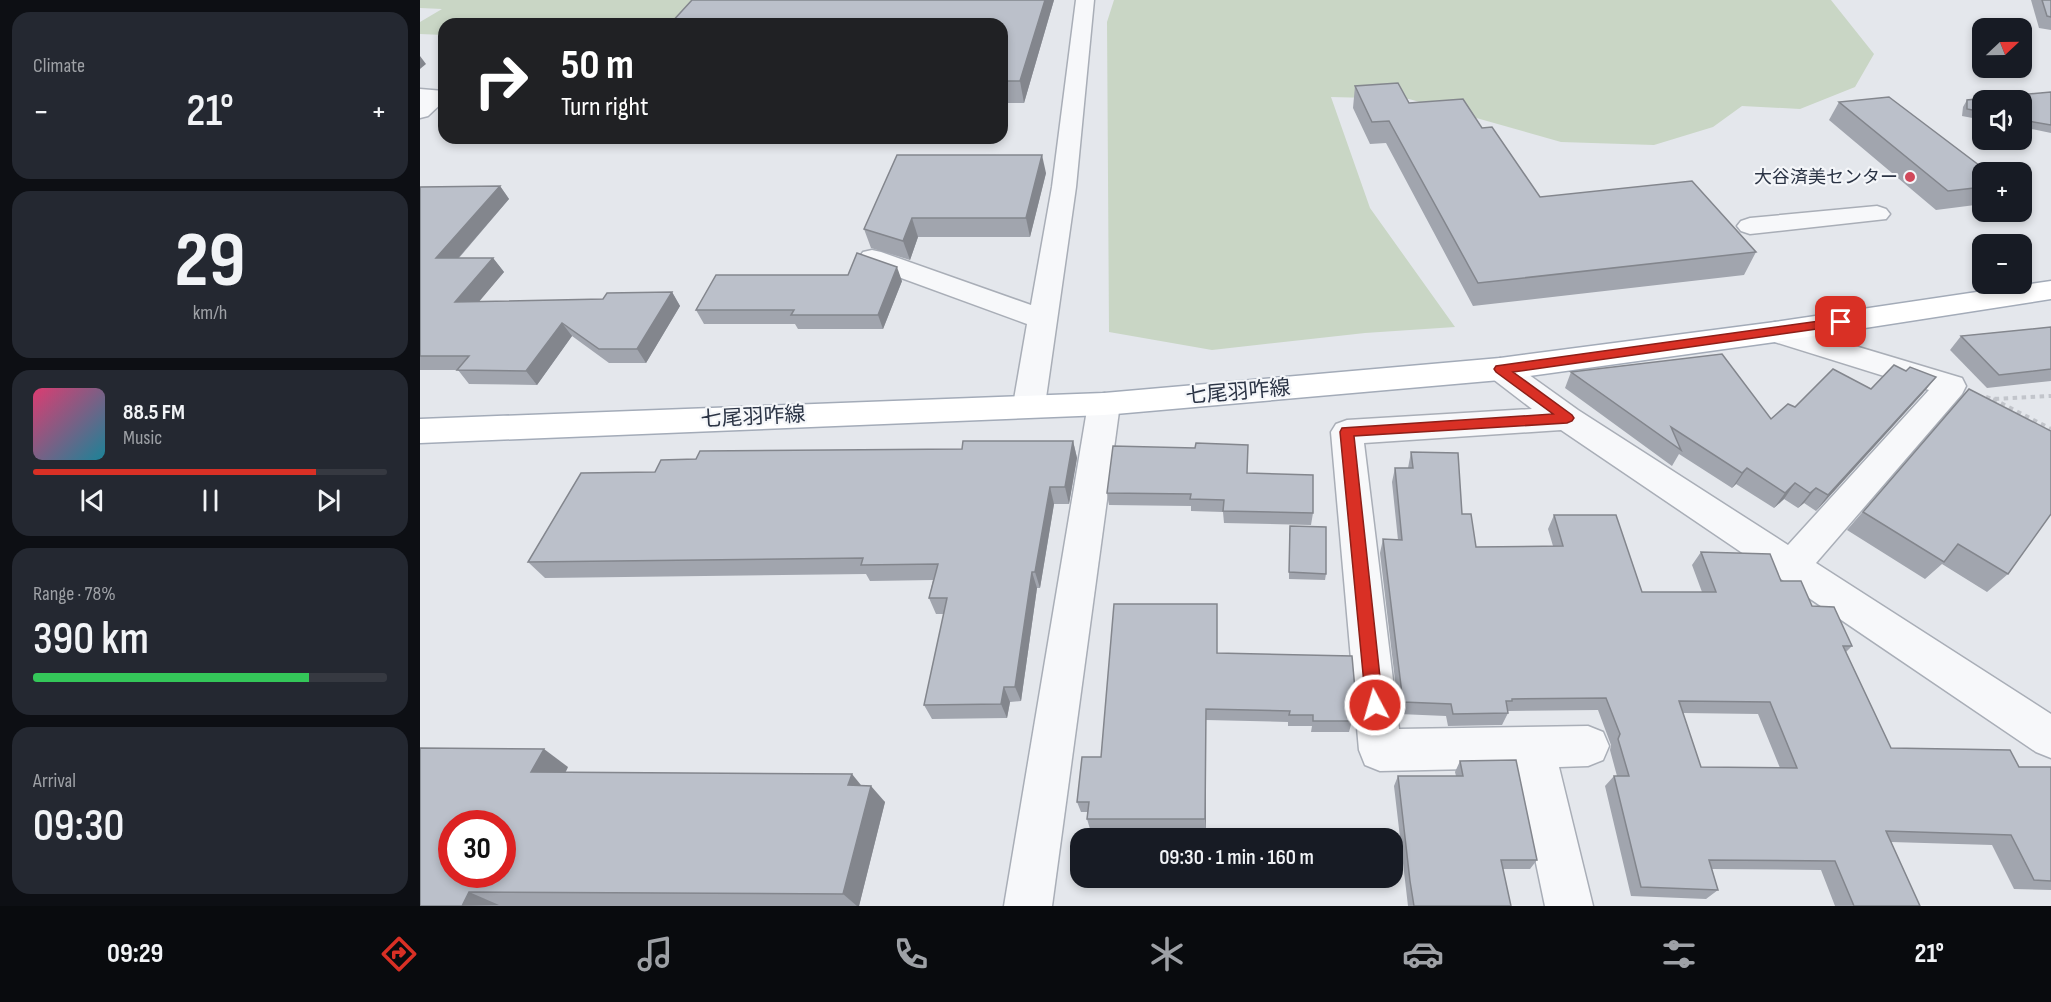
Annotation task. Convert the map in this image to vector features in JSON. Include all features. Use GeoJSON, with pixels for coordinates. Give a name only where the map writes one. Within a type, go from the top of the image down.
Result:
{"type":"FeatureCollection","features":[{"type":"Feature","properties":{"kind":"main road","name":"七尾羽咋線"},"geometry":{"type":"LineString","coordinates":[[420,431],[1029,405],[1104,404],[1500,369],[1775,332],[2051,290]]}},
{"type":"Feature","properties":{"kind":"street"},"geometry":{"type":"LineString","coordinates":[[1029,405],[1064,187],[1085,0]]}},
{"type":"Feature","properties":{"kind":"street"},"geometry":{"type":"LineString","coordinates":[[420,96],[437,96],[420,111]]}},
{"type":"Feature","properties":{"kind":"street"},"geometry":{"type":"LineString","coordinates":[[1750,226],[1877,214]]}},
{"type":"Feature","properties":{"kind":"street"},"geometry":{"type":"LineString","coordinates":[[872,258],[1041,320]]}},
{"type":"Feature","properties":{"kind":"street"},"geometry":{"type":"LineString","coordinates":[[1775,332],[1951,386],[1791,566]]}},
{"type":"Feature","properties":{"kind":"street"},"geometry":{"type":"LineString","coordinates":[[1500,369],[1567,418],[2051,738]]}},
{"type":"Feature","properties":{"kind":"street"},"geometry":{"type":"LineString","coordinates":[[1028,906],[1104,404]]}},
{"type":"Feature","properties":{"kind":"street"},"geometry":{"type":"LineString","coordinates":[[1567,418],[1347,432],[1380,750],[1588,746]]}},
{"type":"Feature","properties":{"kind":"street"},"geometry":{"type":"LineString","coordinates":[[1533,747],[1569,906]]}},
{"type":"Feature","properties":{"kind":"path"},"geometry":{"type":"LineString","coordinates":[[1951,386],[1992,399],[2051,429]]}},
{"type":"Feature","properties":{"kind":"path"},"geometry":{"type":"LineString","coordinates":[[1992,399],[2051,396]]}},
{"type":"Feature","properties":{"kind":"green space"},"geometry":{"type":"Polygon","coordinates":[[[420,0],[703,0],[684,18],[438,18],[438,35],[420,34],[420,22],[442,9],[420,8],[420,0]]]}},
{"type":"Feature","properties":{"kind":"green space"},"geometry":{"type":"Polygon","coordinates":[[[1114,0],[1831,0],[1874,54],[1855,87],[1800,109],[1742,106],[1713,127],[1654,145],[1561,142],[1409,99],[1331,97],[1370,208],[1455,327],[1365,333],[1212,350],[1109,332],[1107,22],[1114,0]]]}},
{"type":"Feature","properties":{"kind":"building"},"geometry":{"type":"Polygon","coordinates":[[[692,0],[1045,0],[1020,81],[1008,81],[1008,18],[676,18],[692,0]]]}},
{"type":"Feature","properties":{"kind":"building"},"geometry":{"type":"Polygon","coordinates":[[[2042,0],[2051,0],[2051,17],[2047,16],[2042,0]]]}},
{"type":"Feature","properties":{"kind":"building"},"geometry":{"type":"Polygon","coordinates":[[[1398,83],[1409,103],[1463,99],[1482,128],[1492,127],[1540,197],[1692,181],[1756,252],[1478,283],[1389,121],[1372,122],[1355,86],[1398,83]]]}},
{"type":"Feature","properties":{"kind":"building"},"geometry":{"type":"Polygon","coordinates":[[[2051,92],[2051,125],[2032,122],[2032,94],[2051,92]]]}},
{"type":"Feature","properties":{"kind":"building"},"geometry":{"type":"Polygon","coordinates":[[[1889,97],[1975,162],[1972,162],[1972,188],[1948,191],[1839,102],[1889,97]]]}},
{"type":"Feature","properties":{"kind":"building"},"geometry":{"type":"Polygon","coordinates":[[[1967,100],[1972,100],[1972,110],[1967,109],[1967,100]]]}},
{"type":"Feature","properties":{"kind":"building"},"geometry":{"type":"Polygon","coordinates":[[[897,155],[1042,155],[1026,218],[912,218],[903,241],[864,229],[897,155]]]}},
{"type":"Feature","properties":{"kind":"building"},"geometry":{"type":"Polygon","coordinates":[[[500,186],[436,258],[493,258],[455,302],[603,299],[607,293],[672,292],[637,349],[599,349],[562,323],[526,371],[457,370],[469,356],[420,356],[420,187],[500,186]]]}},
{"type":"Feature","properties":{"kind":"building"},"geometry":{"type":"Polygon","coordinates":[[[857,253],[897,267],[878,315],[791,315],[794,310],[696,310],[716,275],[848,275],[857,253]]]}},
{"type":"Feature","properties":{"kind":"building"},"geometry":{"type":"Polygon","coordinates":[[[2051,327],[2051,369],[1999,375],[1961,336],[2051,327]]]}},
{"type":"Feature","properties":{"kind":"building"},"geometry":{"type":"Polygon","coordinates":[[[1722,354],[1771,419],[1788,404],[1795,407],[1833,369],[1871,389],[1894,365],[1906,371],[1910,367],[1936,377],[1828,495],[1816,488],[1810,493],[1795,483],[1785,493],[1747,468],[1742,473],[1671,427],[1681,450],[1571,372],[1722,354]]]}},
{"type":"Feature","properties":{"kind":"building"},"geometry":{"type":"Polygon","coordinates":[[[1969,389],[2051,431],[2051,514],[2008,574],[1958,544],[1944,562],[1863,512],[1969,389]]]}},
{"type":"Feature","properties":{"kind":"building"},"geometry":{"type":"Polygon","coordinates":[[[963,441],[1073,441],[1065,487],[1050,487],[1035,572],[1032,572],[1015,687],[1004,687],[1001,704],[924,705],[947,598],[929,598],[938,564],[861,565],[863,558],[528,562],[581,473],[655,472],[661,460],[696,459],[700,451],[962,449],[963,441]]]}},
{"type":"Feature","properties":{"kind":"building"},"geometry":{"type":"Polygon","coordinates":[[[1196,443],[1248,445],[1247,473],[1313,475],[1313,513],[1223,511],[1224,500],[1190,499],[1191,494],[1107,493],[1113,446],[1195,448],[1196,443]]]}},
{"type":"Feature","properties":{"kind":"building"},"geometry":{"type":"Polygon","coordinates":[[[1411,452],[1458,453],[1462,514],[1471,514],[1476,547],[1563,546],[1554,515],[1616,515],[1642,592],[1716,592],[1701,552],[1770,554],[1781,581],[1801,581],[1812,606],[1834,607],[1852,646],[1843,646],[1891,748],[2010,750],[2019,767],[2051,767],[2051,881],[2034,880],[2011,835],[1886,831],[1920,906],[1854,906],[1835,861],[1709,860],[1718,890],[1641,887],[1614,776],[1629,776],[1618,739],[1620,734],[1606,698],[1512,699],[1512,701],[1506,701],[1508,713],[1453,714],[1451,704],[1403,702],[1383,539],[1402,540],[1395,468],[1413,468],[1411,452]],[[1679,701],[1701,767],[1797,768],[1770,702],[1679,701]]]}},
{"type":"Feature","properties":{"kind":"building"},"geometry":{"type":"Polygon","coordinates":[[[1290,526],[1326,527],[1326,574],[1289,572],[1290,526]]]}},
{"type":"Feature","properties":{"kind":"building"},"geometry":{"type":"Polygon","coordinates":[[[1114,604],[1217,604],[1217,653],[1352,656],[1356,701],[1351,701],[1352,721],[1313,721],[1313,715],[1289,715],[1290,711],[1206,709],[1205,819],[1087,819],[1089,802],[1077,802],[1082,757],[1101,757],[1114,604]]]}},
{"type":"Feature","properties":{"kind":"building"},"geometry":{"type":"Polygon","coordinates":[[[420,748],[544,749],[531,772],[852,774],[848,785],[871,786],[843,894],[469,892],[462,906],[420,906],[420,748]]]}},
{"type":"Feature","properties":{"kind":"building"},"geometry":{"type":"Polygon","coordinates":[[[1516,760],[1537,860],[1501,860],[1511,906],[1414,906],[1398,776],[1463,776],[1460,761],[1516,760]]]}},
{"type":"Feature","properties":{"kind":"place","name":"大谷済美センター"},"geometry":{"type":"Point","coordinates":[1910,177]}},
{"type":"Feature","properties":{"kind":"route"},"geometry":{"type":"LineString","coordinates":[[1375,705],[1347,432],[1567,418],[1500,369],[1841,322]]}}]}
